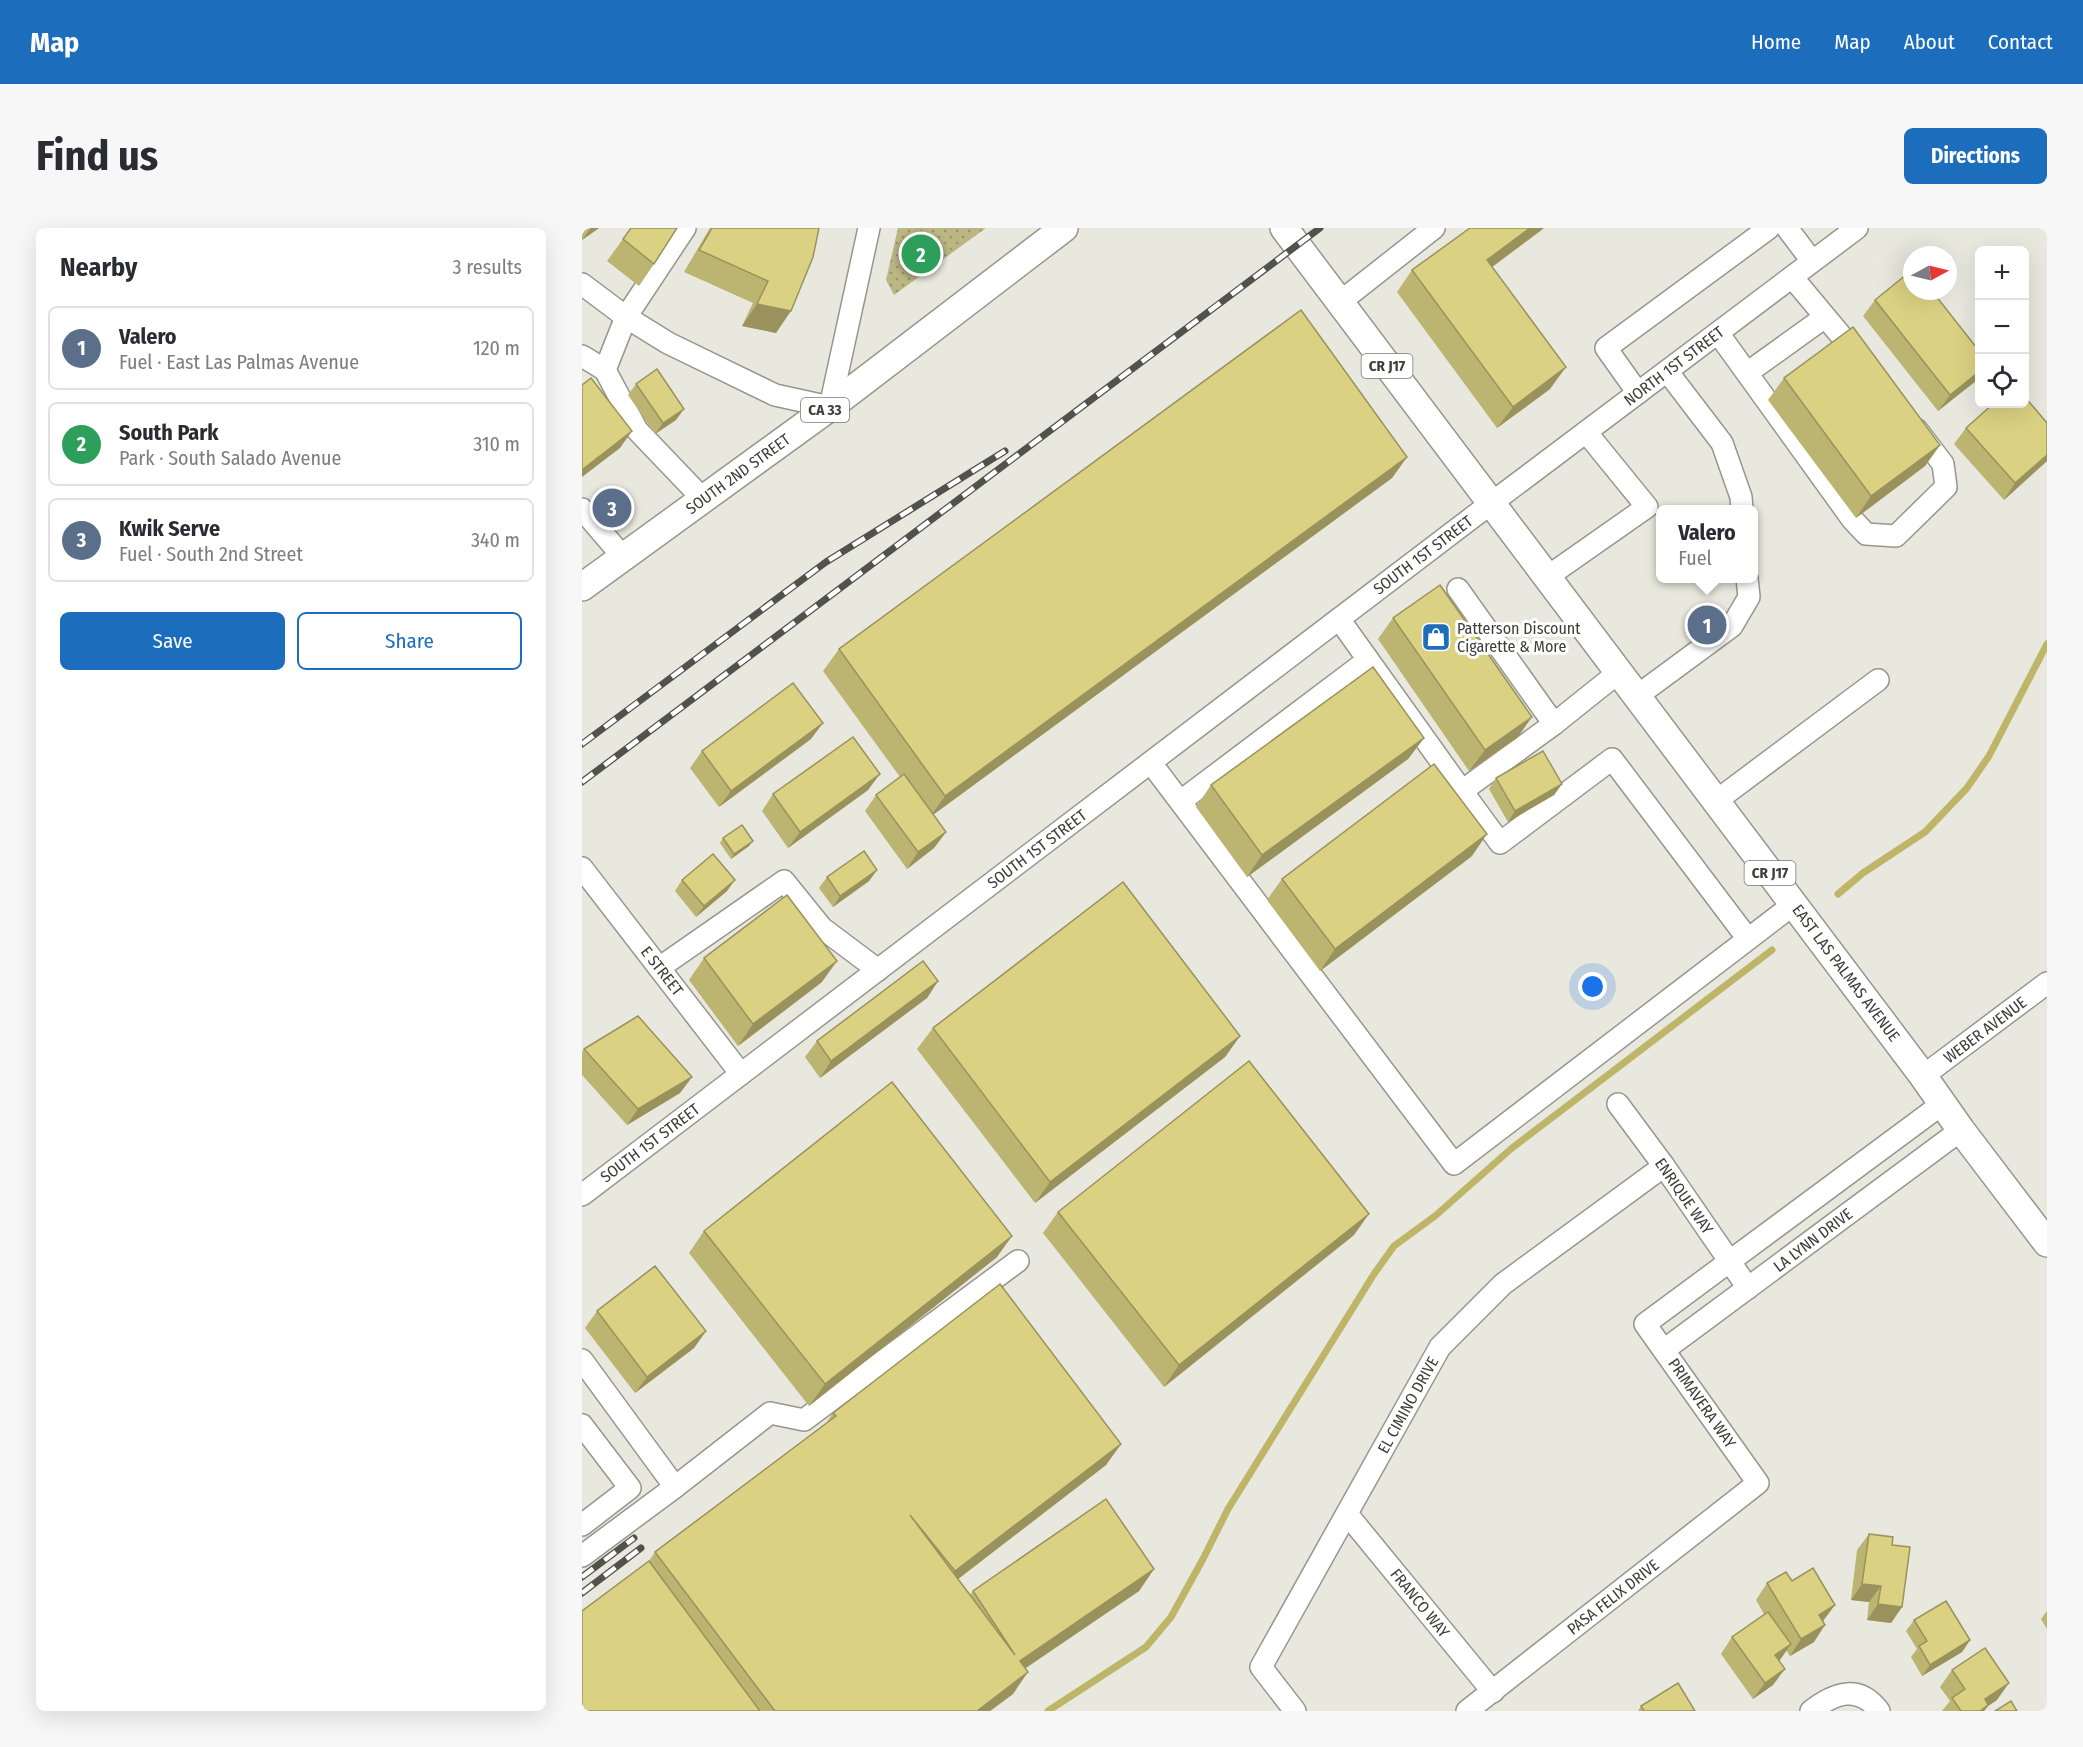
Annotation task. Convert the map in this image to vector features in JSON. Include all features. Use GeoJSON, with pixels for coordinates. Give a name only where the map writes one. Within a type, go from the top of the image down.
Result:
{"type":"FeatureCollection","features":[{"type":"Feature","properties":{"kind":"main road","name":"SOUTH 2ND STREET"},"geometry":{"type":"LineString","coordinates":[[582,587],[830,407],[1064,228]]}},
{"type":"Feature","properties":{"kind":"main road","name":"CR J17"},"geometry":{"type":"LineString","coordinates":[[1284,228],[1491,503]]}},
{"type":"Feature","properties":{"kind":"main road","name":"EAST LAS PALMAS AVENUE"},"geometry":{"type":"LineString","coordinates":[[1491,503],[2047,1243]]}},
{"type":"Feature","properties":{"kind":"street"},"geometry":{"type":"LineString","coordinates":[[605,370],[626,317],[685,228]]}},
{"type":"Feature","properties":{"kind":"street"},"geometry":{"type":"LineString","coordinates":[[584,290],[668,343],[775,395],[830,407],[869,228]]}},
{"type":"Feature","properties":{"kind":"street"},"geometry":{"type":"LineString","coordinates":[[1340,302],[1434,228]]}},
{"type":"Feature","properties":{"kind":"street"},"geometry":{"type":"LineString","coordinates":[[1638,393],[1606,348],[1768,228]]}},
{"type":"Feature","properties":{"kind":"street"},"geometry":{"type":"LineString","coordinates":[[1787,228],[1812,261]]}},
{"type":"Feature","properties":{"kind":"street","name":"NORTH 1ST STREET"},"geometry":{"type":"LineString","coordinates":[[1491,503],[1857,228]]}},
{"type":"Feature","properties":{"kind":"street"},"geometry":{"type":"LineString","coordinates":[[1792,277],[1873,372]]}},
{"type":"Feature","properties":{"kind":"street"},"geometry":{"type":"LineString","coordinates":[[1747,373],[1825,317]]}},
{"type":"Feature","properties":{"kind":"street"},"geometry":{"type":"LineString","coordinates":[[1718,333],[1852,519],[1866,534],[1896,536],[1946,487],[1943,464],[1908,418]]}},
{"type":"Feature","properties":{"kind":"street"},"geometry":{"type":"LineString","coordinates":[[582,356],[605,370],[637,430],[703,499]]}},
{"type":"Feature","properties":{"kind":"street"},"geometry":{"type":"LineString","coordinates":[[1667,371],[1722,443],[1741,497],[1742,505]]}},
{"type":"Feature","properties":{"kind":"street"},"geometry":{"type":"LineString","coordinates":[[1547,578],[1647,507],[1586,432]]}},
{"type":"Feature","properties":{"kind":"street","name":"SOUTH 1ST STREET"},"geometry":{"type":"LineString","coordinates":[[582,1195],[1491,503]]}},
{"type":"Feature","properties":{"kind":"street"},"geometry":{"type":"LineString","coordinates":[[582,509],[623,557]]}},
{"type":"Feature","properties":{"kind":"street"},"geometry":{"type":"LineString","coordinates":[[1637,696],[1732,626],[1749,597],[1748,583]]}},
{"type":"Feature","properties":{"kind":"street"},"geometry":{"type":"LineString","coordinates":[[1458,589],[1554,724]]}},
{"type":"Feature","properties":{"kind":"street"},"geometry":{"type":"LineString","coordinates":[[1339,619],[1500,843],[1612,759],[1748,939]]}},
{"type":"Feature","properties":{"kind":"street"},"geometry":{"type":"LineString","coordinates":[[1180,801],[1368,660]]}},
{"type":"Feature","properties":{"kind":"street"},"geometry":{"type":"LineString","coordinates":[[1462,791],[1554,724],[1619,672]]}},
{"type":"Feature","properties":{"kind":"street"},"geometry":{"type":"LineString","coordinates":[[1716,801],[1878,680]]}},
{"type":"Feature","properties":{"kind":"street"},"geometry":{"type":"LineString","coordinates":[[1151,763],[1454,1164],[1794,904]]}},
{"type":"Feature","properties":{"kind":"street","name":"E STREET"},"geometry":{"type":"LineString","coordinates":[[582,868],[741,1074]]}},
{"type":"Feature","properties":{"kind":"street"},"geometry":{"type":"LineString","coordinates":[[659,968],[784,881],[822,928],[878,970]]}},
{"type":"Feature","properties":{"kind":"street","name":"WEBER AVENUE"},"geometry":{"type":"LineString","coordinates":[[1923,1076],[2047,983]]}},
{"type":"Feature","properties":{"kind":"street","name":"ENRIQUE WAY"},"geometry":{"type":"LineString","coordinates":[[1618,1104],[1748,1288]]}},
{"type":"Feature","properties":{"kind":"street","name":"LA LYNN DRIVE"},"geometry":{"type":"LineString","coordinates":[[1645,1324],[1942,1104]]}},
{"type":"Feature","properties":{"kind":"street","name":"LA LYNN DRIVE"},"geometry":{"type":"LineString","coordinates":[[1664,1350],[1961,1130]]}},
{"type":"Feature","properties":{"kind":"street","name":"EL CIMINO DRIVE"},"geometry":{"type":"LineString","coordinates":[[1295,1711],[1262,1667],[1440,1347],[1503,1284],[1664,1166]]}},
{"type":"Feature","properties":{"kind":"street"},"geometry":{"type":"LineString","coordinates":[[582,1556],[770,1413],[804,1420],[1018,1262]]}},
{"type":"Feature","properties":{"kind":"street","name":"PRIMAVERA WAY"},"geometry":{"type":"LineString","coordinates":[[1645,1324],[1758,1483]]}},
{"type":"Feature","properties":{"kind":"street"},"geometry":{"type":"LineString","coordinates":[[582,1360],[675,1487]]}},
{"type":"Feature","properties":{"kind":"street"},"geometry":{"type":"LineString","coordinates":[[582,1425],[630,1488],[584,1518]]}},
{"type":"Feature","properties":{"kind":"street","name":"PASA FELIX DRIVE"},"geometry":{"type":"LineString","coordinates":[[1467,1711],[1758,1483]]}},
{"type":"Feature","properties":{"kind":"street","name":"FRANCO WAY"},"geometry":{"type":"LineString","coordinates":[[1347,1514],[1493,1692]]}},
{"type":"Feature","properties":{"kind":"street"},"geometry":{"type":"LineString","coordinates":[[1810,1711],[1827,1698],[1840,1694],[1863,1697],[1879,1711]]}},
{"type":"Feature","properties":{"kind":"shaded area"},"geometry":{"type":"Polygon","coordinates":[[[898,228],[986,228],[894,295],[886,280],[898,228]]]}},
{"type":"Feature","properties":{"kind":"building"},"geometry":{"type":"Polygon","coordinates":[[[631,228],[677,228],[654,264],[623,239],[631,228]]]}},
{"type":"Feature","properties":{"kind":"building"},"geometry":{"type":"Polygon","coordinates":[[[712,228],[819,228],[813,257],[791,311],[757,304],[768,281],[699,250],[712,228]]]}},
{"type":"Feature","properties":{"kind":"building"},"geometry":{"type":"Polygon","coordinates":[[[1470,228],[1530,228],[1487,260],[1566,367],[1513,407],[1412,270],[1470,228]]]}},
{"type":"Feature","properties":{"kind":"building"},"geometry":{"type":"Polygon","coordinates":[[[1903,277],[1903,300],[1939,300],[1975,346],[1975,375],[1950,395],[1875,300],[1903,277]]]}},
{"type":"Feature","properties":{"kind":"building"},"geometry":{"type":"Polygon","coordinates":[[[1301,310],[1407,457],[945,796],[839,649],[1301,310]]]}},
{"type":"Feature","properties":{"kind":"building"},"geometry":{"type":"Polygon","coordinates":[[[1853,327],[1940,445],[1871,496],[1784,378],[1853,327]]]}},
{"type":"Feature","properties":{"kind":"building"},"geometry":{"type":"Polygon","coordinates":[[[657,369],[684,409],[663,423],[636,384],[657,369]]]}},
{"type":"Feature","properties":{"kind":"building"},"geometry":{"type":"Polygon","coordinates":[[[591,378],[632,431],[582,470],[582,385],[591,378]]]}},
{"type":"Feature","properties":{"kind":"building"},"geometry":{"type":"Polygon","coordinates":[[[2029,402],[2047,423],[2047,455],[2015,483],[1966,428],[1988,408],[2029,408],[2029,402]]]}},
{"type":"Feature","properties":{"kind":"building"},"geometry":{"type":"Polygon","coordinates":[[[1440,585],[1532,717],[1485,750],[1393,618],[1440,585]]]}},
{"type":"Feature","properties":{"kind":"building"},"geometry":{"type":"Polygon","coordinates":[[[1373,667],[1424,738],[1262,855],[1211,785],[1373,667]]]}},
{"type":"Feature","properties":{"kind":"building"},"geometry":{"type":"Polygon","coordinates":[[[793,683],[823,723],[731,791],[702,751],[793,683]]]}},
{"type":"Feature","properties":{"kind":"building"},"geometry":{"type":"Polygon","coordinates":[[[853,737],[880,774],[800,832],[773,794],[853,737]]]}},
{"type":"Feature","properties":{"kind":"building"},"geometry":{"type":"Polygon","coordinates":[[[1543,751],[1562,784],[1515,811],[1496,778],[1543,751]]]}},
{"type":"Feature","properties":{"kind":"building"},"geometry":{"type":"Polygon","coordinates":[[[1434,764],[1487,834],[1335,949],[1282,879],[1434,764]]]}},
{"type":"Feature","properties":{"kind":"building"},"geometry":{"type":"Polygon","coordinates":[[[904,774],[946,832],[918,852],[876,795],[904,774]]]}},
{"type":"Feature","properties":{"kind":"building"},"geometry":{"type":"Polygon","coordinates":[[[742,825],[753,841],[734,854],[723,838],[742,825]]]}},
{"type":"Feature","properties":{"kind":"building"},"geometry":{"type":"Polygon","coordinates":[[[864,851],[877,870],[840,896],[827,877],[864,851]]]}},
{"type":"Feature","properties":{"kind":"building"},"geometry":{"type":"Polygon","coordinates":[[[713,854],[735,880],[704,906],[682,880],[713,854]]]}},
{"type":"Feature","properties":{"kind":"building"},"geometry":{"type":"Polygon","coordinates":[[[1123,882],[1240,1036],[1050,1182],[933,1028],[1123,882]]]}},
{"type":"Feature","properties":{"kind":"building"},"geometry":{"type":"Polygon","coordinates":[[[787,895],[837,961],[753,1024],[704,958],[787,895]]]}},
{"type":"Feature","properties":{"kind":"building"},"geometry":{"type":"Polygon","coordinates":[[[923,961],[938,981],[831,1061],[817,1041],[923,961]]]}},
{"type":"Feature","properties":{"kind":"building"},"geometry":{"type":"Polygon","coordinates":[[[638,1016],[692,1077],[638,1109],[584,1049],[638,1016]]]}},
{"type":"Feature","properties":{"kind":"building"},"geometry":{"type":"Polygon","coordinates":[[[1249,1061],[1369,1214],[1179,1365],[1058,1212],[1249,1061]]]}},
{"type":"Feature","properties":{"kind":"building"},"geometry":{"type":"Polygon","coordinates":[[[892,1082],[1012,1236],[825,1384],[704,1231],[892,1082]]]}},
{"type":"Feature","properties":{"kind":"building"},"geometry":{"type":"Polygon","coordinates":[[[655,1266],[706,1331],[647,1377],[597,1311],[655,1266]]]}},
{"type":"Feature","properties":{"kind":"building"},"geometry":{"type":"Polygon","coordinates":[[[1000,1284],[1121,1444],[955,1571],[910,1515],[1015,1655],[973,1591],[1106,1499],[1154,1569],[1020,1661],[1028,1672],[977,1711],[775,1711],[655,1552],[836,1416],[833,1413],[1000,1284]]]}},
{"type":"Feature","properties":{"kind":"building"},"geometry":{"type":"Polygon","coordinates":[[[1869,1534],[1893,1537],[1892,1545],[1910,1547],[1902,1607],[1878,1604],[1881,1586],[1862,1584],[1869,1534]]]}},
{"type":"Feature","properties":{"kind":"building"},"geometry":{"type":"Polygon","coordinates":[[[649,1561],[760,1711],[582,1711],[582,1611],[649,1561]]]}},
{"type":"Feature","properties":{"kind":"building"},"geometry":{"type":"Polygon","coordinates":[[[1813,1568],[1835,1605],[1819,1615],[1825,1625],[1801,1639],[1767,1583],[1786,1572],[1792,1581],[1813,1568]]]}},
{"type":"Feature","properties":{"kind":"building"},"geometry":{"type":"Polygon","coordinates":[[[1946,1601],[1970,1640],[1930,1665],[1919,1646],[1927,1641],[1914,1620],[1946,1601]]]}},
{"type":"Feature","properties":{"kind":"building"},"geometry":{"type":"Polygon","coordinates":[[[1768,1612],[1791,1644],[1775,1655],[1785,1669],[1765,1683],[1732,1637],[1768,1612]]]}},
{"type":"Feature","properties":{"kind":"building"},"geometry":{"type":"Polygon","coordinates":[[[1985,1648],[2009,1683],[1985,1699],[1988,1705],[1980,1711],[1961,1711],[1952,1698],[1965,1689],[1952,1670],[1985,1648]]]}},
{"type":"Feature","properties":{"kind":"building"},"geometry":{"type":"Polygon","coordinates":[[[1678,1683],[1695,1711],[1644,1711],[1641,1706],[1678,1683]]]}},
{"type":"Feature","properties":{"kind":"building"},"geometry":{"type":"Polygon","coordinates":[[[2011,1701],[2017,1711],[1995,1711],[2011,1701]]]}},
{"type":"Feature","properties":{"kind":"waterway"},"geometry":{"type":"LineString","coordinates":[[1838,894],[1863,873],[1925,832],[1967,788],[1989,756],[2047,644]]}},
{"type":"Feature","properties":{"kind":"waterway"},"geometry":{"type":"LineString","coordinates":[[1048,1711],[1146,1647],[1171,1617],[1228,1509],[1374,1274],[1394,1246],[1435,1216],[1512,1148],[1772,950]]}},
{"type":"Feature","properties":{"kind":"railway"},"geometry":{"type":"LineString","coordinates":[[582,782],[1320,228]]}},
{"type":"Feature","properties":{"kind":"railway"},"geometry":{"type":"LineString","coordinates":[[582,744],[826,562],[1005,451]]}},
{"type":"Feature","properties":{"kind":"railway"},"geometry":{"type":"LineString","coordinates":[[582,1577],[634,1538]]}},
{"type":"Feature","properties":{"kind":"railway"},"geometry":{"type":"LineString","coordinates":[[582,1593],[641,1548]]}},
{"type":"Feature","properties":{"kind":"place","name":"South Park"},"geometry":{"type":"Point","coordinates":[921,254]}},
{"type":"Feature","properties":{"kind":"place","name":"Kwik Serve"},"geometry":{"type":"Point","coordinates":[612,508]}},
{"type":"Feature","properties":{"kind":"place","name":"Valero"},"geometry":{"type":"Point","coordinates":[1707,625]}},
{"type":"Feature","properties":{"kind":"place","name":"Patterson Discount Cigarette & More"},"geometry":{"type":"Point","coordinates":[1436,637]}}]}
